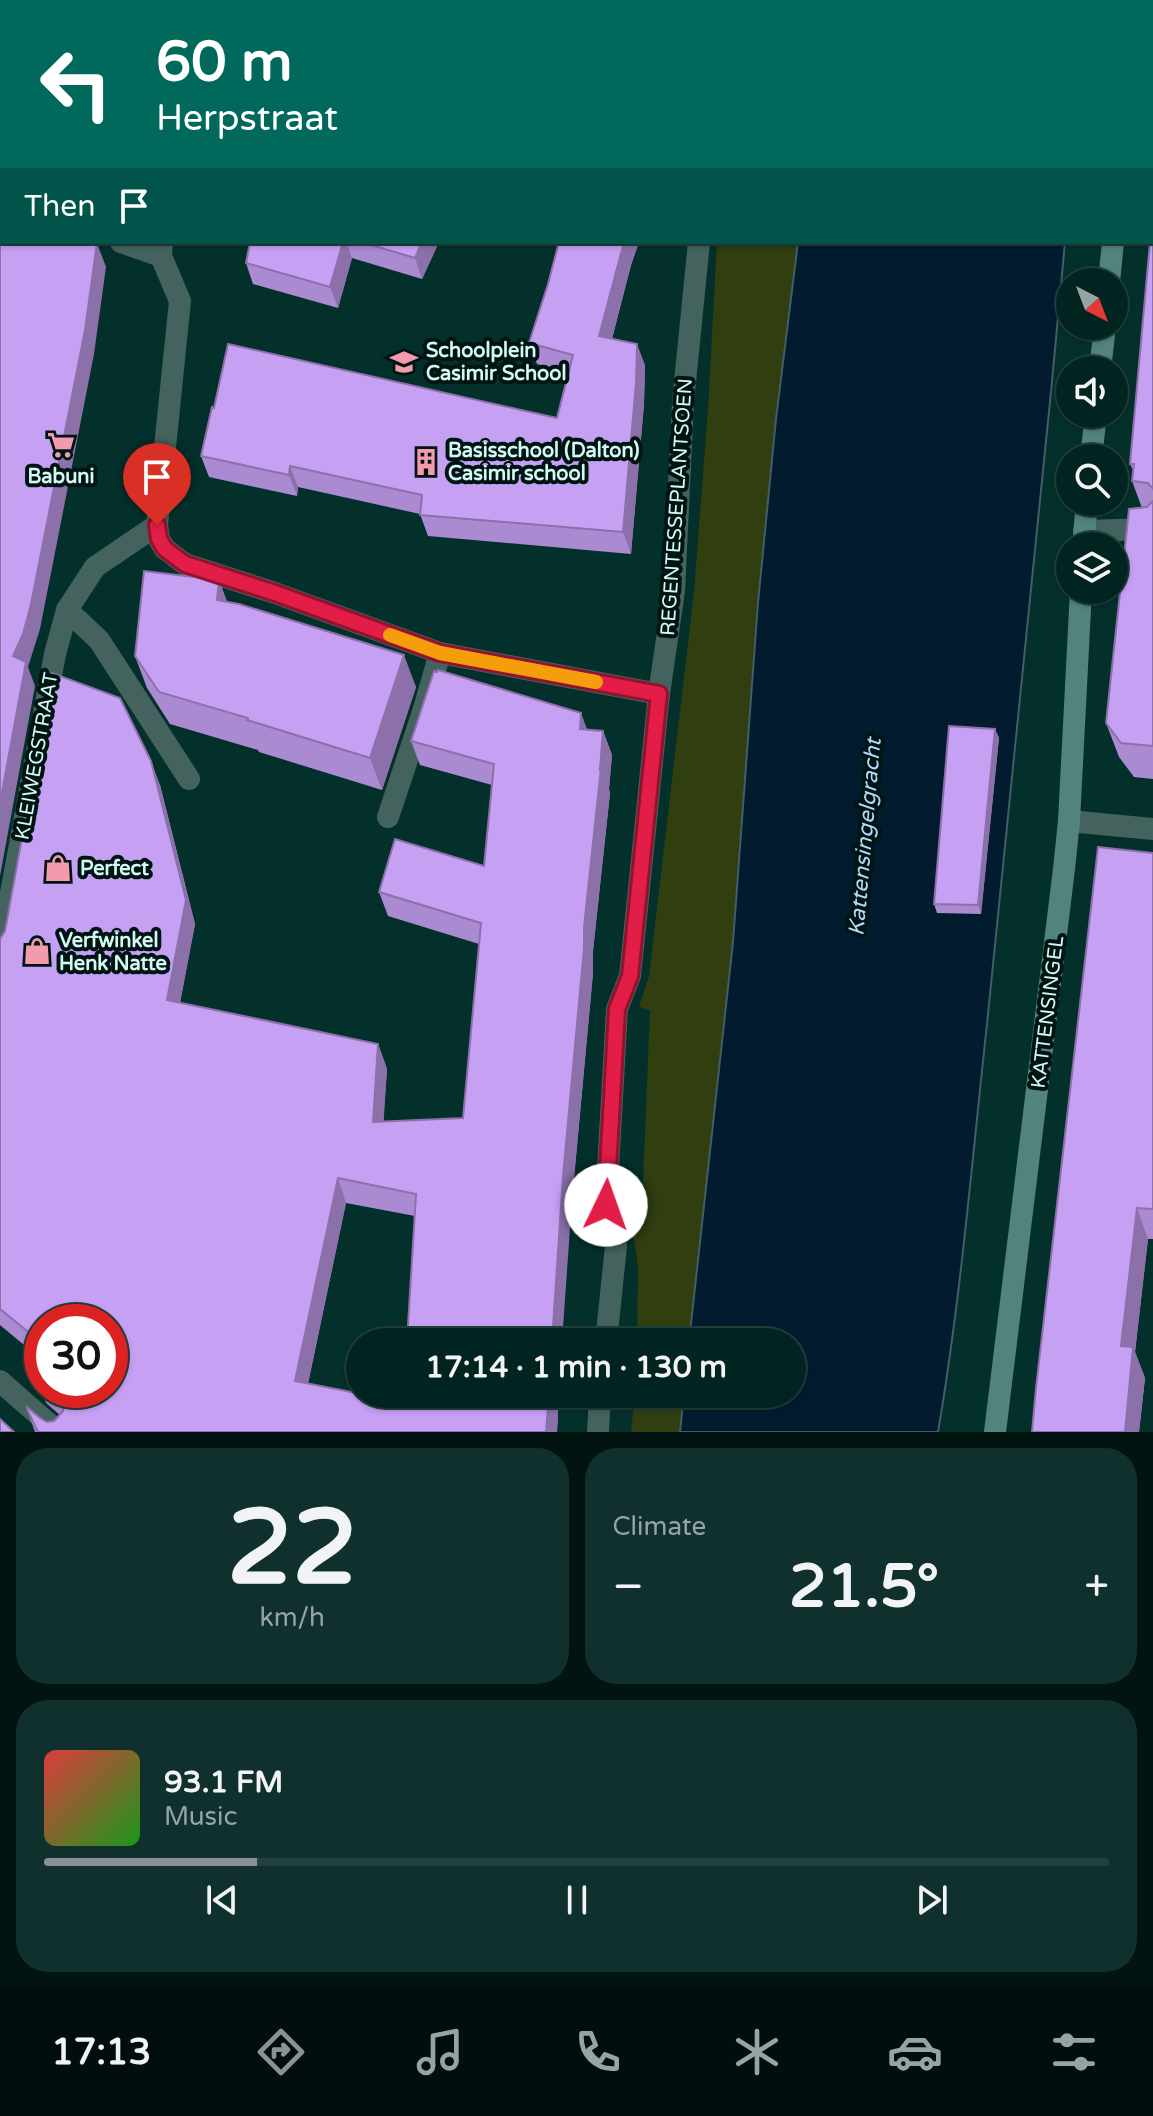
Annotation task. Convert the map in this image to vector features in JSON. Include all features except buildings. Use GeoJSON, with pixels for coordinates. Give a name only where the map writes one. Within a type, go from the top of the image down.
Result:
{"type":"FeatureCollection","features":[{"type":"Feature","properties":{"kind":"main road"},"geometry":{"type":"LineString","coordinates":[[1110,268],[1113,244]]}},
{"type":"Feature","properties":{"kind":"main road","name":"KATTENSINGEL"},"geometry":{"type":"LineString","coordinates":[[995,1432],[1069,821],[1080,604]]}},
{"type":"Feature","properties":{"kind":"street"},"geometry":{"type":"LineString","coordinates":[[132,244],[161,249],[180,301],[157,525],[159,539],[165,549],[185,564],[440,653],[659,694]]}},
{"type":"Feature","properties":{"kind":"street","name":"REGENTESSEPLANTSOEN"},"geometry":{"type":"LineString","coordinates":[[607,1328],[616,1246],[606,1205],[617,1009],[630,976],[659,694],[674,591],[683,402],[699,244]]}},
{"type":"Feature","properties":{"kind":"street","name":"KLEIWEGSTRAAT"},"geometry":{"type":"LineString","coordinates":[[0,953],[55,654],[67,610],[95,567],[157,525]]}},
{"type":"Feature","properties":{"kind":"street"},"geometry":{"type":"LineString","coordinates":[[1128,533],[1153,529]]}},
{"type":"Feature","properties":{"kind":"street"},"geometry":{"type":"LineString","coordinates":[[67,610],[99,640],[189,779]]}},
{"type":"Feature","properties":{"kind":"street"},"geometry":{"type":"LineString","coordinates":[[388,817],[440,653]]}},
{"type":"Feature","properties":{"kind":"street"},"geometry":{"type":"LineString","coordinates":[[1069,821],[1153,829]]}},
{"type":"Feature","properties":{"kind":"street"},"geometry":{"type":"LineString","coordinates":[[0,1381],[58,1432]]}},
{"type":"Feature","properties":{"kind":"street"},"geometry":{"type":"LineString","coordinates":[[598,1432],[599,1408]]}},
{"type":"Feature","properties":{"kind":"green space"},"geometry":{"type":"Polygon","coordinates":[[[717,244],[798,244],[776,419],[758,603],[733,942],[691,1328],[637,1328],[638,1268],[630,1209],[642,1205],[650,1010],[639,1007],[649,976],[694,592],[717,244]]]}},
{"type":"Feature","properties":{"kind":"green space"},"geometry":{"type":"Polygon","coordinates":[[[634,1408],[683,1408],[680,1432],[631,1432],[634,1408]]]}},
{"type":"Feature","properties":{"kind":"water","name":"Kattensingelgracht"},"geometry":{"type":"Polygon","coordinates":[[[798,244],[1065,244],[1063,268],[1056,268],[1056,337],[1028,633],[971,1177],[938,1432],[680,1432],[683,1408],[806,1408],[806,1328],[691,1328],[733,942],[758,603],[798,244]]]}},
{"type":"Feature","properties":{"kind":"slow traffic"},"geometry":{"type":"LineString","coordinates":[[390,635],[440,653],[596,682]]}},
{"type":"Feature","properties":{"kind":"place","name":"Schoolplein Casimir School"},"geometry":{"type":"Point","coordinates":[404,362]}},
{"type":"Feature","properties":{"kind":"place","name":"Babuni"},"geometry":{"type":"Point","coordinates":[61,445]}},
{"type":"Feature","properties":{"kind":"place","name":"Basisschool (Dalton) Casimir school"},"geometry":{"type":"Point","coordinates":[426,462]}},
{"type":"Feature","properties":{"kind":"place","name":"Perfect"},"geometry":{"type":"Point","coordinates":[58,868]}},
{"type":"Feature","properties":{"kind":"place","name":"Verfwinkel Henk Natte"},"geometry":{"type":"Point","coordinates":[37,951]}},
{"type":"Feature","properties":{"kind":"route"},"geometry":{"type":"LineString","coordinates":[[157,525],[159,539],[165,549],[185,564],[440,653],[659,694],[630,976],[617,1009],[606,1205]]}}]}
